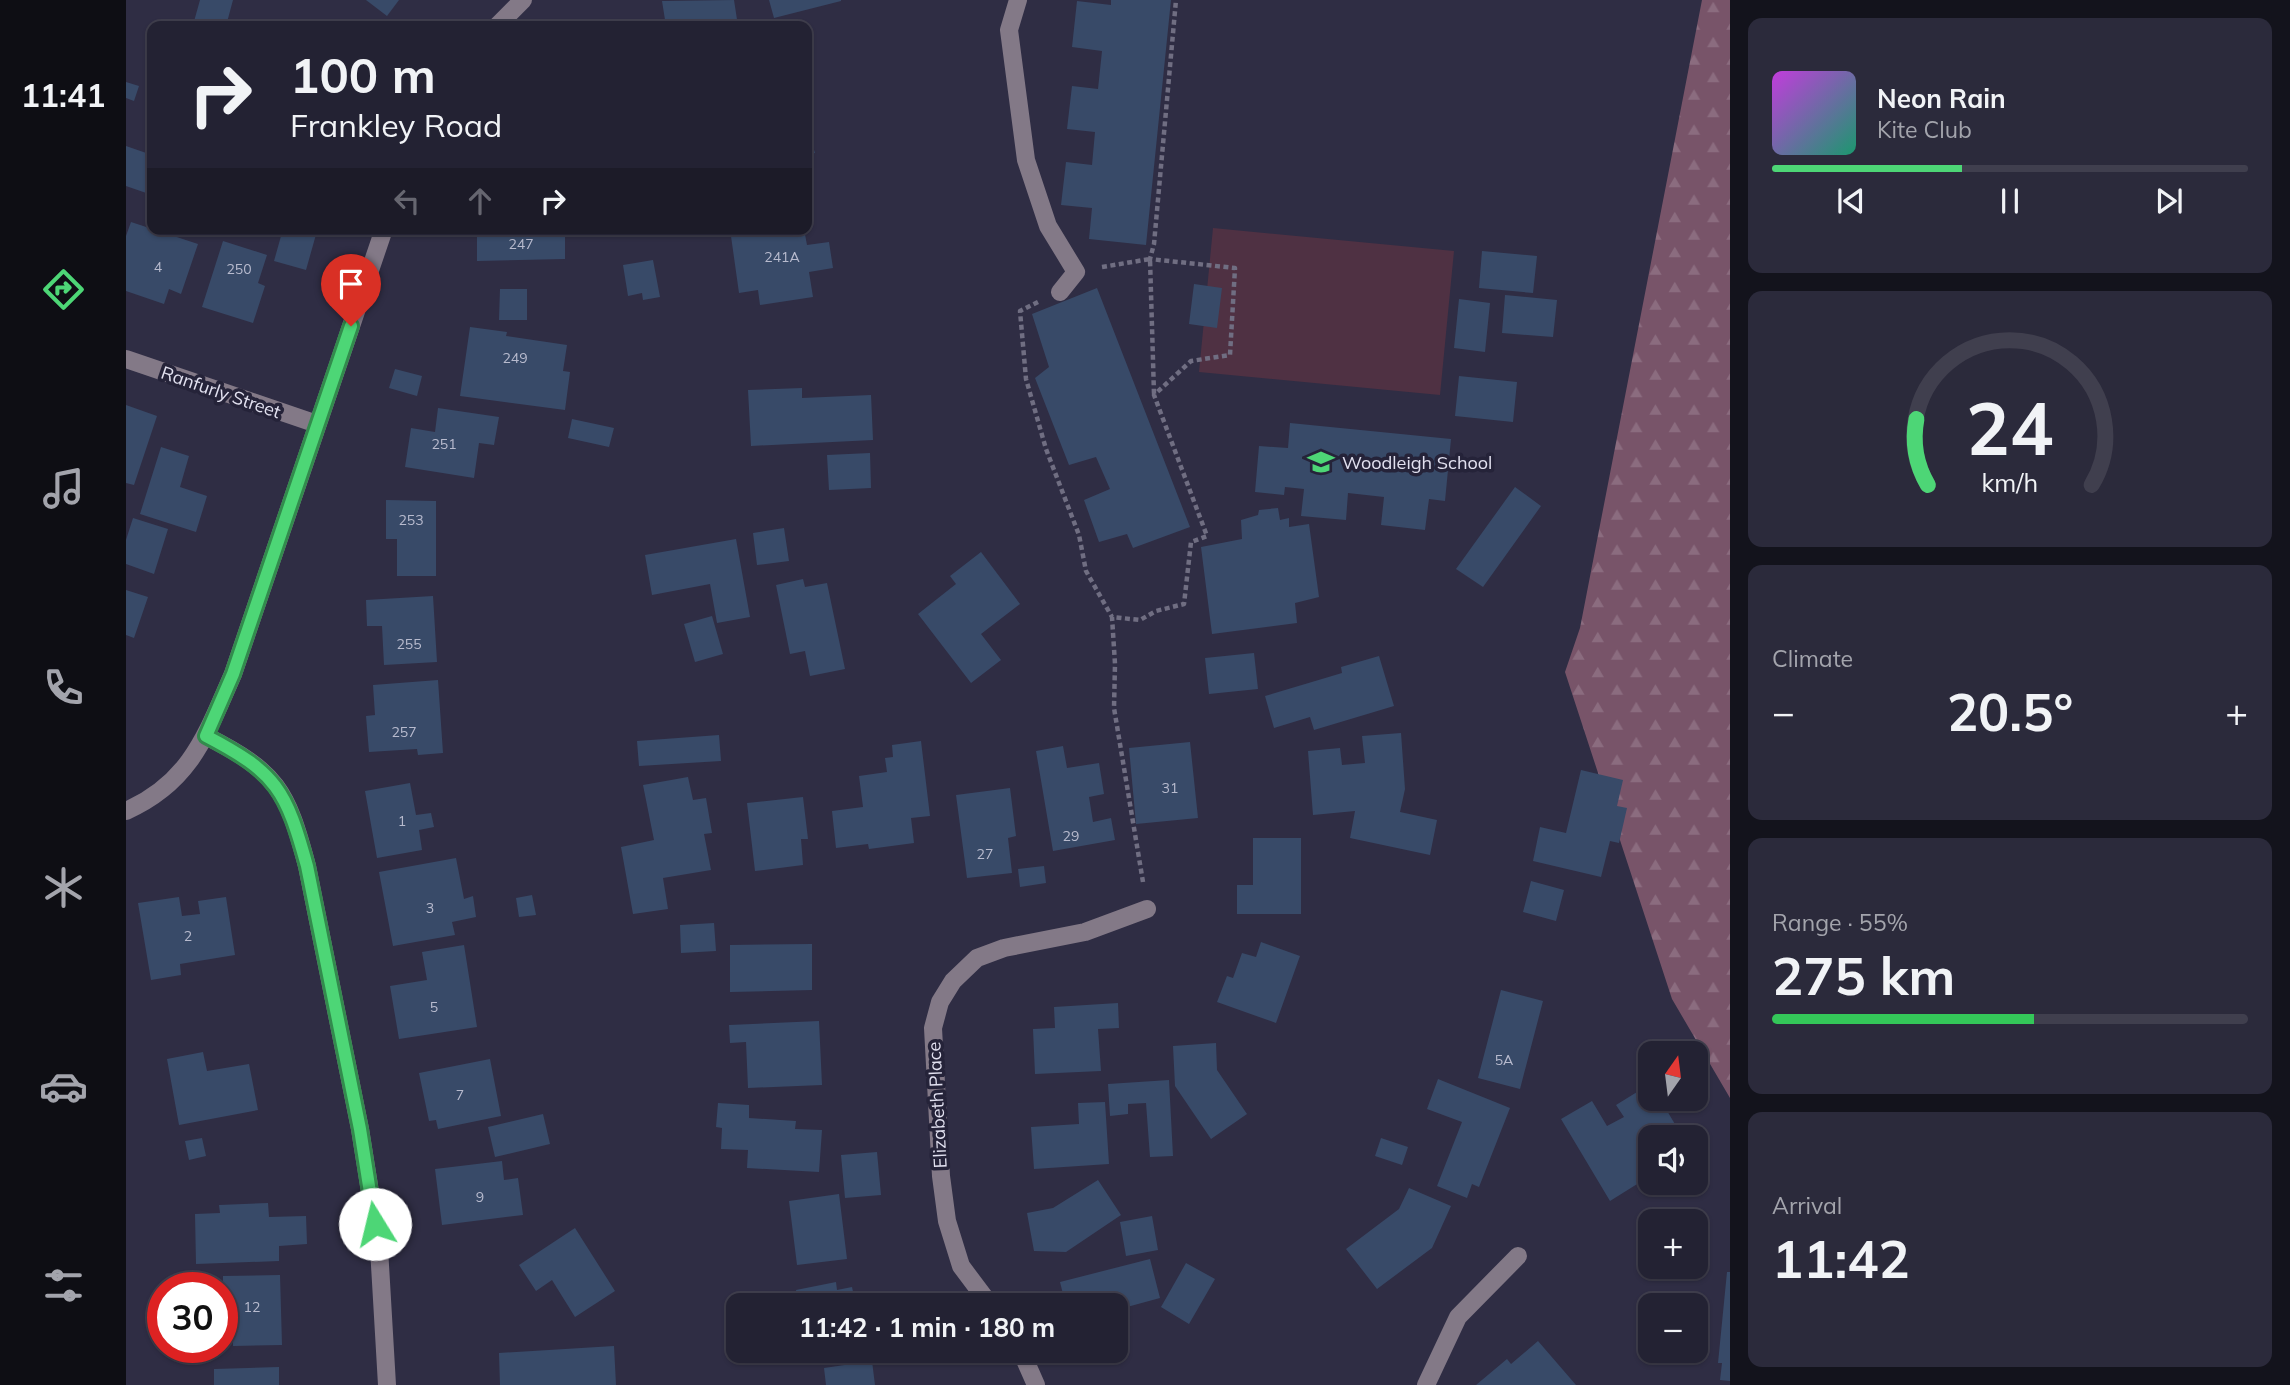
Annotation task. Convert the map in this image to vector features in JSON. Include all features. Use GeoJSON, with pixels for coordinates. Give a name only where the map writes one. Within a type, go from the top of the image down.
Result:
{"type":"FeatureCollection","features":[{"type":"Feature","properties":{"kind":"street"},"geometry":{"type":"LineString","coordinates":[[502,21],[523,0]]}},
{"type":"Feature","properties":{"kind":"street"},"geometry":{"type":"LineString","coordinates":[[1018,0],[1009,30],[1026,159],[1048,226],[1076,272],[1060,292]]}},
{"type":"Feature","properties":{"kind":"street"},"geometry":{"type":"LineString","coordinates":[[126,811],[156,796],[182,773],[206,736],[233,674],[382,235]]}},
{"type":"Feature","properties":{"kind":"street","name":"Ranfurly Street"},"geometry":{"type":"LineString","coordinates":[[126,359],[317,424]]}},
{"type":"Feature","properties":{"kind":"street"},"geometry":{"type":"LineString","coordinates":[[206,736],[242,755],[265,772],[284,797],[307,866],[360,1129],[379,1248],[387,1385]]}},
{"type":"Feature","properties":{"kind":"street","name":"Elizabeth Place"},"geometry":{"type":"LineString","coordinates":[[981,1293],[961,1266],[947,1221],[941,1176],[933,1028],[940,1002],[953,981],[976,958],[1004,948],[1085,932],[1147,909]]}},
{"type":"Feature","properties":{"kind":"street"},"geometry":{"type":"LineString","coordinates":[[1426,1385],[1458,1317],[1518,1256]]}},
{"type":"Feature","properties":{"kind":"street"},"geometry":{"type":"LineString","coordinates":[[1026,1363],[1036,1385]]}},
{"type":"Feature","properties":{"kind":"path"},"geometry":{"type":"LineString","coordinates":[[1112,617],[1140,620],[1156,611],[1184,604],[1191,542],[1207,536],[1154,395],[1150,259],[1154,244],[1176,0]]}},
{"type":"Feature","properties":{"kind":"path"},"geometry":{"type":"LineString","coordinates":[[1076,272],[1150,259],[1235,268],[1230,355],[1191,361],[1154,395]]}},
{"type":"Feature","properties":{"kind":"path"},"geometry":{"type":"LineString","coordinates":[[1060,292],[1020,311],[1026,379],[1046,449],[1079,535],[1086,571],[1112,617],[1114,708],[1147,909]]}},
{"type":"Feature","properties":{"kind":"green space"},"geometry":{"type":"Polygon","coordinates":[[[1702,0],[1730,0],[1730,1098],[1708,1060],[1708,1041],[1697,1041],[1672,999],[1565,672],[1580,628],[1702,0]]]}},
{"type":"Feature","properties":{"kind":"shaded area"},"geometry":{"type":"Polygon","coordinates":[[[1213,228],[1454,251],[1440,395],[1199,372],[1213,228]]]}},
{"type":"Feature","properties":{"kind":"building"},"geometry":{"type":"Polygon","coordinates":[[[200,0],[233,0],[227,21],[194,21],[200,0]]]}},
{"type":"Feature","properties":{"kind":"building"},"geometry":{"type":"Polygon","coordinates":[[[366,0],[399,0],[387,16],[366,0]]]}},
{"type":"Feature","properties":{"kind":"building"},"geometry":{"type":"Polygon","coordinates":[[[734,0],[737,21],[665,21],[662,1],[734,0]]]}},
{"type":"Feature","properties":{"kind":"building"},"geometry":{"type":"Polygon","coordinates":[[[769,0],[841,0],[841,1],[774,18],[769,0]]]}},
{"type":"Feature","properties":{"kind":"building"},"geometry":{"type":"Polygon","coordinates":[[[1111,0],[1171,0],[1146,245],[1089,239],[1092,208],[1061,205],[1066,162],[1092,165],[1095,132],[1067,129],[1072,86],[1098,89],[1102,51],[1072,47],[1077,1],[1111,5],[1111,0]]]}},
{"type":"Feature","properties":{"kind":"building"},"geometry":{"type":"Polygon","coordinates":[[[126,82],[139,86],[134,101],[126,98],[126,82]]]}},
{"type":"Feature","properties":{"kind":"building"},"geometry":{"type":"Polygon","coordinates":[[[126,146],[147,153],[147,193],[126,186],[126,146]]]}},
{"type":"Feature","properties":{"kind":"building"},"geometry":{"type":"Polygon","coordinates":[[[131,222],[147,227],[147,235],[171,235],[198,244],[181,294],[169,289],[164,304],[126,291],[126,236],[131,222]]]}},
{"type":"Feature","properties":{"kind":"building"},"geometry":{"type":"Polygon","coordinates":[[[281,235],[316,235],[306,270],[274,261],[281,235]]]}},
{"type":"Feature","properties":{"kind":"building"},"geometry":{"type":"Polygon","coordinates":[[[477,235],[565,235],[565,259],[477,261],[477,235]]]}},
{"type":"Feature","properties":{"kind":"building"},"geometry":{"type":"Polygon","coordinates":[[[731,235],[805,235],[807,245],[829,242],[833,268],[809,272],[813,297],[760,305],[758,290],[739,293],[731,235]]]}},
{"type":"Feature","properties":{"kind":"building"},"geometry":{"type":"Polygon","coordinates":[[[223,241],[267,255],[258,283],[265,286],[253,323],[202,307],[223,241]]]}},
{"type":"Feature","properties":{"kind":"building"},"geometry":{"type":"Polygon","coordinates":[[[1482,251],[1537,256],[1533,293],[1479,288],[1482,251]]]}},
{"type":"Feature","properties":{"kind":"building"},"geometry":{"type":"Polygon","coordinates":[[[653,260],[660,297],[643,300],[642,293],[628,296],[623,265],[653,260]]]}},
{"type":"Feature","properties":{"kind":"building"},"geometry":{"type":"Polygon","coordinates":[[[1194,284],[1222,288],[1217,328],[1189,324],[1194,284]]]}},
{"type":"Feature","properties":{"kind":"building"},"geometry":{"type":"Polygon","coordinates":[[[1097,288],[1190,527],[1133,548],[1127,534],[1099,542],[1084,500],[1110,489],[1096,457],[1069,465],[1035,378],[1049,367],[1032,314],[1097,288]]]}},
{"type":"Feature","properties":{"kind":"building"},"geometry":{"type":"Polygon","coordinates":[[[500,289],[527,289],[527,320],[499,320],[500,289]]]}},
{"type":"Feature","properties":{"kind":"building"},"geometry":{"type":"Polygon","coordinates":[[[1505,295],[1557,300],[1553,337],[1502,333],[1505,295]]]}},
{"type":"Feature","properties":{"kind":"building"},"geometry":{"type":"Polygon","coordinates":[[[1459,299],[1490,303],[1485,352],[1454,348],[1459,299]]]}},
{"type":"Feature","properties":{"kind":"building"},"geometry":{"type":"Polygon","coordinates":[[[470,327],[507,332],[506,336],[567,345],[563,371],[570,372],[565,410],[460,396],[470,327]]]}},
{"type":"Feature","properties":{"kind":"building"},"geometry":{"type":"Polygon","coordinates":[[[395,369],[422,376],[417,396],[389,388],[395,369]]]}},
{"type":"Feature","properties":{"kind":"building"},"geometry":{"type":"Polygon","coordinates":[[[1459,376],[1517,382],[1513,422],[1455,416],[1459,376]]]}},
{"type":"Feature","properties":{"kind":"building"},"geometry":{"type":"Polygon","coordinates":[[[802,388],[802,398],[871,395],[873,440],[751,446],[748,390],[802,388]]]}},
{"type":"Feature","properties":{"kind":"building"},"geometry":{"type":"Polygon","coordinates":[[[126,405],[157,416],[134,485],[126,483],[126,405]]]}},
{"type":"Feature","properties":{"kind":"building"},"geometry":{"type":"Polygon","coordinates":[[[438,408],[499,417],[494,445],[479,443],[474,478],[405,467],[411,428],[435,432],[438,408]]]}},
{"type":"Feature","properties":{"kind":"building"},"geometry":{"type":"Polygon","coordinates":[[[572,419],[614,428],[609,447],[568,438],[572,419]]]}},
{"type":"Feature","properties":{"kind":"building"},"geometry":{"type":"Polygon","coordinates":[[[1290,423],[1451,439],[1445,501],[1429,499],[1425,530],[1381,525],[1384,497],[1348,493],[1346,520],[1301,516],[1304,489],[1285,487],[1284,495],[1255,492],[1259,446],[1288,448],[1290,423]]]}},
{"type":"Feature","properties":{"kind":"building"},"geometry":{"type":"Polygon","coordinates":[[[161,447],[189,456],[180,487],[207,496],[196,532],[140,514],[161,447]]]}},
{"type":"Feature","properties":{"kind":"building"},"geometry":{"type":"Polygon","coordinates":[[[870,453],[871,488],[829,490],[827,455],[870,453]]]}},
{"type":"Feature","properties":{"kind":"building"},"geometry":{"type":"Polygon","coordinates":[[[1515,487],[1541,506],[1483,587],[1456,569],[1515,487]]]}},
{"type":"Feature","properties":{"kind":"building"},"geometry":{"type":"Polygon","coordinates":[[[386,500],[436,501],[436,576],[397,576],[397,539],[386,539],[386,500]]]}},
{"type":"Feature","properties":{"kind":"building"},"geometry":{"type":"Polygon","coordinates":[[[1278,508],[1280,520],[1289,518],[1289,527],[1309,524],[1319,597],[1295,603],[1297,623],[1212,634],[1201,547],[1242,539],[1241,520],[1258,515],[1259,510],[1278,508]]]}},
{"type":"Feature","properties":{"kind":"building"},"geometry":{"type":"Polygon","coordinates":[[[133,518],[168,529],[154,574],[126,564],[126,540],[133,518]]]}},
{"type":"Feature","properties":{"kind":"building"},"geometry":{"type":"Polygon","coordinates":[[[784,528],[789,561],[757,565],[753,533],[784,528]]]}},
{"type":"Feature","properties":{"kind":"building"},"geometry":{"type":"Polygon","coordinates":[[[736,539],[750,617],[717,623],[710,584],[652,595],[645,555],[736,539]]]}},
{"type":"Feature","properties":{"kind":"building"},"geometry":{"type":"Polygon","coordinates":[[[981,552],[1020,604],[981,634],[1001,660],[971,683],[918,614],[956,584],[950,576],[981,552]]]}},
{"type":"Feature","properties":{"kind":"building"},"geometry":{"type":"Polygon","coordinates":[[[803,579],[805,587],[827,583],[845,669],[810,676],[805,651],[790,654],[776,585],[803,579]]]}},
{"type":"Feature","properties":{"kind":"building"},"geometry":{"type":"Polygon","coordinates":[[[126,590],[148,597],[134,638],[126,635],[126,590]]]}},
{"type":"Feature","properties":{"kind":"building"},"geometry":{"type":"Polygon","coordinates":[[[433,596],[437,662],[384,665],[382,626],[367,626],[366,600],[433,596]]]}},
{"type":"Feature","properties":{"kind":"building"},"geometry":{"type":"Polygon","coordinates":[[[712,616],[723,654],[695,662],[684,624],[712,616]]]}},
{"type":"Feature","properties":{"kind":"building"},"geometry":{"type":"Polygon","coordinates":[[[1254,653],[1258,689],[1209,694],[1205,658],[1254,653]]]}},
{"type":"Feature","properties":{"kind":"building"},"geometry":{"type":"Polygon","coordinates":[[[1379,656],[1394,706],[1314,730],[1310,717],[1274,728],[1265,696],[1342,673],[1341,667],[1379,656]]]}},
{"type":"Feature","properties":{"kind":"building"},"geometry":{"type":"Polygon","coordinates":[[[438,680],[443,753],[418,755],[417,749],[369,752],[366,716],[375,715],[373,685],[438,680]]]}},
{"type":"Feature","properties":{"kind":"building"},"geometry":{"type":"Polygon","coordinates":[[[1401,733],[1405,789],[1400,812],[1437,820],[1430,855],[1350,838],[1355,811],[1313,815],[1308,751],[1340,748],[1342,765],[1365,763],[1362,736],[1401,733]]]}},
{"type":"Feature","properties":{"kind":"building"},"geometry":{"type":"Polygon","coordinates":[[[719,735],[721,761],[639,766],[637,741],[719,735]]]}},
{"type":"Feature","properties":{"kind":"building"},"geometry":{"type":"Polygon","coordinates":[[[921,741],[930,816],[911,818],[914,843],[869,849],[868,844],[836,848],[832,811],[863,807],[859,776],[887,772],[885,758],[893,757],[892,745],[921,741]]]}},
{"type":"Feature","properties":{"kind":"building"},"geometry":{"type":"Polygon","coordinates":[[[1190,742],[1198,818],[1136,824],[1129,748],[1190,742]]]}},
{"type":"Feature","properties":{"kind":"building"},"geometry":{"type":"Polygon","coordinates":[[[1063,746],[1067,768],[1099,763],[1104,794],[1089,797],[1093,822],[1111,818],[1115,840],[1053,851],[1036,751],[1063,746]]]}},
{"type":"Feature","properties":{"kind":"building"},"geometry":{"type":"Polygon","coordinates":[[[1581,770],[1623,780],[1617,806],[1627,808],[1619,843],[1610,841],[1601,877],[1533,861],[1540,827],[1566,833],[1581,770]]]}},
{"type":"Feature","properties":{"kind":"building"},"geometry":{"type":"Polygon","coordinates":[[[688,777],[693,800],[706,798],[712,833],[704,834],[711,870],[663,878],[668,909],[633,914],[621,847],[654,840],[643,785],[688,777]]]}},
{"type":"Feature","properties":{"kind":"building"},"geometry":{"type":"Polygon","coordinates":[[[410,783],[416,815],[431,813],[434,827],[419,830],[422,850],[377,858],[365,791],[410,783]]]}},
{"type":"Feature","properties":{"kind":"building"},"geometry":{"type":"Polygon","coordinates":[[[1010,788],[1016,836],[1008,838],[1012,873],[967,878],[956,795],[1010,788]]]}},
{"type":"Feature","properties":{"kind":"building"},"geometry":{"type":"Polygon","coordinates":[[[803,797],[808,839],[801,839],[803,865],[755,871],[747,803],[803,797]]]}},
{"type":"Feature","properties":{"kind":"building"},"geometry":{"type":"Polygon","coordinates":[[[1253,838],[1301,838],[1301,914],[1237,914],[1237,885],[1253,885],[1253,838]]]}},
{"type":"Feature","properties":{"kind":"building"},"geometry":{"type":"Polygon","coordinates":[[[456,858],[464,899],[473,896],[476,917],[452,922],[455,935],[393,946],[379,872],[456,858]]]}},
{"type":"Feature","properties":{"kind":"building"},"geometry":{"type":"Polygon","coordinates":[[[1044,866],[1046,883],[1020,887],[1018,869],[1044,866]]]}},
{"type":"Feature","properties":{"kind":"building"},"geometry":{"type":"Polygon","coordinates":[[[1531,881],[1564,890],[1556,921],[1523,912],[1531,881]]]}},
{"type":"Feature","properties":{"kind":"building"},"geometry":{"type":"Polygon","coordinates":[[[532,895],[536,915],[519,917],[516,898],[532,895]]]}},
{"type":"Feature","properties":{"kind":"building"},"geometry":{"type":"Polygon","coordinates":[[[179,897],[182,916],[200,914],[198,901],[226,897],[235,955],[180,964],[181,975],[151,980],[138,903],[179,897]]]}},
{"type":"Feature","properties":{"kind":"building"},"geometry":{"type":"Polygon","coordinates":[[[714,923],[716,951],[681,953],[680,925],[714,923]]]}},
{"type":"Feature","properties":{"kind":"building"},"geometry":{"type":"Polygon","coordinates":[[[1261,942],[1300,956],[1276,1023],[1217,1002],[1227,976],[1233,978],[1242,953],[1256,957],[1261,942]]]}},
{"type":"Feature","properties":{"kind":"building"},"geometry":{"type":"Polygon","coordinates":[[[812,944],[812,990],[730,992],[730,945],[812,944]]]}},
{"type":"Feature","properties":{"kind":"building"},"geometry":{"type":"Polygon","coordinates":[[[464,945],[477,1027],[399,1039],[390,986],[427,980],[422,952],[464,945]]]}},
{"type":"Feature","properties":{"kind":"building"},"geometry":{"type":"Polygon","coordinates":[[[1501,990],[1543,1001],[1520,1089],[1478,1078],[1501,990]]]}},
{"type":"Feature","properties":{"kind":"building"},"geometry":{"type":"Polygon","coordinates":[[[1118,1003],[1119,1028],[1098,1029],[1101,1071],[1035,1074],[1033,1029],[1055,1028],[1054,1007],[1118,1003]]]}},
{"type":"Feature","properties":{"kind":"building"},"geometry":{"type":"Polygon","coordinates":[[[819,1021],[822,1085],[748,1088],[746,1042],[730,1043],[729,1025],[819,1021]]]}},
{"type":"Feature","properties":{"kind":"building"},"geometry":{"type":"Polygon","coordinates":[[[1216,1043],[1217,1070],[1247,1114],[1211,1139],[1175,1086],[1173,1046],[1216,1043]]]}},
{"type":"Feature","properties":{"kind":"building"},"geometry":{"type":"Polygon","coordinates":[[[203,1052],[207,1071],[249,1064],[258,1110],[179,1125],[167,1059],[203,1052]]]}},
{"type":"Feature","properties":{"kind":"building"},"geometry":{"type":"Polygon","coordinates":[[[490,1059],[501,1116],[438,1129],[436,1120],[429,1121],[419,1073],[490,1059]]]}},
{"type":"Feature","properties":{"kind":"building"},"geometry":{"type":"Polygon","coordinates":[[[1438,1079],[1510,1108],[1479,1187],[1472,1184],[1467,1198],[1437,1186],[1462,1122],[1427,1109],[1438,1079]]]}},
{"type":"Feature","properties":{"kind":"building"},"geometry":{"type":"Polygon","coordinates":[[[1169,1080],[1173,1156],[1150,1157],[1146,1103],[1128,1104],[1128,1114],[1110,1116],[1108,1084],[1169,1080]]]}},
{"type":"Feature","properties":{"kind":"building"},"geometry":{"type":"Polygon","coordinates":[[[1638,1091],[1638,1111],[1667,1111],[1675,1125],[1638,1125],[1638,1184],[1610,1201],[1561,1119],[1592,1101],[1607,1126],[1624,1117],[1616,1105],[1638,1091]]]}},
{"type":"Feature","properties":{"kind":"building"},"geometry":{"type":"Polygon","coordinates":[[[1105,1102],[1109,1164],[1034,1169],[1031,1127],[1079,1124],[1078,1103],[1105,1102]]]}},
{"type":"Feature","properties":{"kind":"building"},"geometry":{"type":"Polygon","coordinates":[[[718,1103],[749,1105],[749,1118],[796,1121],[795,1129],[822,1130],[819,1172],[747,1168],[748,1150],[721,1149],[722,1128],[716,1127],[718,1103]]]}},
{"type":"Feature","properties":{"kind":"building"},"geometry":{"type":"Polygon","coordinates":[[[543,1114],[550,1144],[495,1157],[488,1127],[543,1114]]]}},
{"type":"Feature","properties":{"kind":"building"},"geometry":{"type":"Polygon","coordinates":[[[202,1138],[206,1156],[189,1160],[185,1141],[202,1138]]]}},
{"type":"Feature","properties":{"kind":"building"},"geometry":{"type":"Polygon","coordinates":[[[1381,1138],[1408,1147],[1402,1165],[1375,1156],[1381,1138]]]}},
{"type":"Feature","properties":{"kind":"building"},"geometry":{"type":"Polygon","coordinates":[[[877,1152],[881,1195],[845,1198],[841,1155],[877,1152]]]}},
{"type":"Feature","properties":{"kind":"building"},"geometry":{"type":"Polygon","coordinates":[[[502,1161],[504,1180],[518,1178],[523,1215],[442,1225],[435,1169],[502,1161]]]}},
{"type":"Feature","properties":{"kind":"building"},"geometry":{"type":"Polygon","coordinates":[[[1098,1180],[1121,1215],[1066,1252],[1034,1251],[1027,1213],[1053,1208],[1098,1180]]]}},
{"type":"Feature","properties":{"kind":"building"},"geometry":{"type":"Polygon","coordinates":[[[1409,1188],[1451,1206],[1432,1248],[1377,1289],[1346,1249],[1399,1209],[1409,1188]]]}},
{"type":"Feature","properties":{"kind":"building"},"geometry":{"type":"Polygon","coordinates":[[[839,1194],[847,1259],[797,1265],[789,1201],[839,1194]]]}},
{"type":"Feature","properties":{"kind":"building"},"geometry":{"type":"Polygon","coordinates":[[[268,1203],[269,1217],[306,1216],[307,1244],[279,1246],[279,1261],[196,1264],[195,1214],[220,1213],[219,1205],[268,1203]]]}},
{"type":"Feature","properties":{"kind":"building"},"geometry":{"type":"Polygon","coordinates":[[[1152,1216],[1158,1250],[1126,1256],[1120,1222],[1152,1216]]]}},
{"type":"Feature","properties":{"kind":"building"},"geometry":{"type":"Polygon","coordinates":[[[575,1228],[615,1291],[575,1317],[552,1280],[536,1291],[519,1265],[575,1228]]]}},
{"type":"Feature","properties":{"kind":"building"},"geometry":{"type":"Polygon","coordinates":[[[1150,1259],[1160,1298],[1128,1307],[1128,1293],[1063,1293],[1060,1282],[1150,1259]]]}},
{"type":"Feature","properties":{"kind":"building"},"geometry":{"type":"Polygon","coordinates":[[[1186,1263],[1215,1279],[1189,1324],[1161,1307],[1186,1263]]]}},
{"type":"Feature","properties":{"kind":"building"},"geometry":{"type":"Polygon","coordinates":[[[1727,1272],[1730,1272],[1730,1381],[1720,1380],[1722,1363],[1718,1363],[1727,1272]]]}},
{"type":"Feature","properties":{"kind":"building"},"geometry":{"type":"Polygon","coordinates":[[[280,1275],[282,1345],[238,1346],[238,1276],[280,1275]]]}},
{"type":"Feature","properties":{"kind":"building"},"geometry":{"type":"Polygon","coordinates":[[[836,1282],[837,1290],[852,1287],[853,1293],[797,1293],[796,1290],[836,1282]]]}},
{"type":"Feature","properties":{"kind":"building"},"geometry":{"type":"Polygon","coordinates":[[[1538,1341],[1576,1385],[1476,1385],[1507,1359],[1511,1364],[1538,1341]]]}},
{"type":"Feature","properties":{"kind":"building"},"geometry":{"type":"Polygon","coordinates":[[[614,1346],[616,1385],[500,1385],[499,1353],[614,1346]]]}},
{"type":"Feature","properties":{"kind":"building"},"geometry":{"type":"Polygon","coordinates":[[[872,1363],[875,1385],[826,1385],[824,1368],[872,1363]]]}},
{"type":"Feature","properties":{"kind":"building"},"geometry":{"type":"Polygon","coordinates":[[[279,1367],[279,1385],[214,1385],[214,1369],[279,1367]]]}},
{"type":"Feature","properties":{"kind":"place","name":"Woodleigh School"},"geometry":{"type":"Point","coordinates":[1321,462]}},
{"type":"Feature","properties":{"kind":"route"},"geometry":{"type":"LineString","coordinates":[[351,326],[233,674],[206,736],[242,755],[265,772],[284,797],[296,827],[307,866],[360,1129],[375,1224]]}}]}
